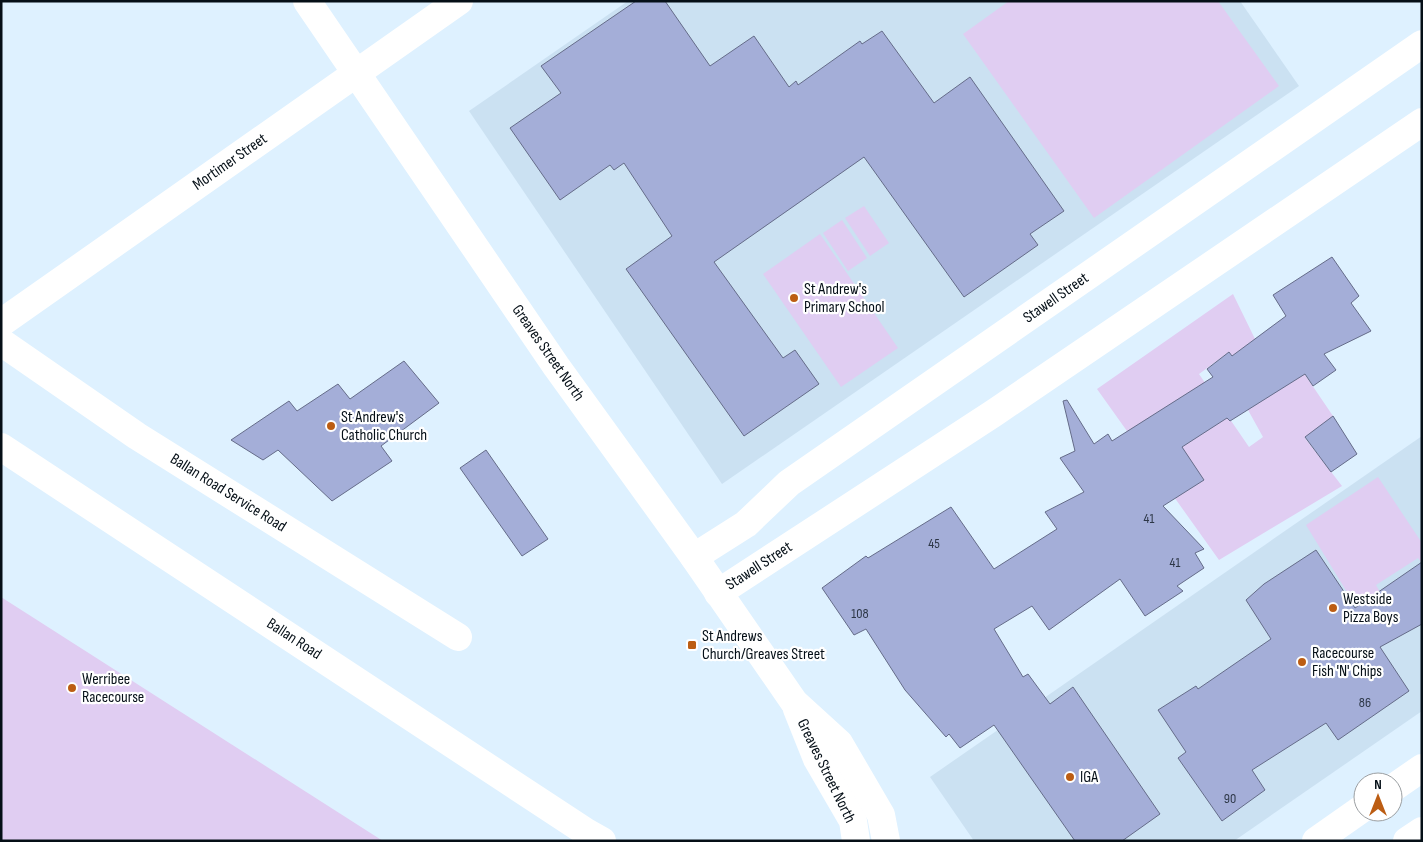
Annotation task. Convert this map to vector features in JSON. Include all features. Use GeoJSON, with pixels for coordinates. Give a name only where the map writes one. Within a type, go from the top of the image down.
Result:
{"type":"FeatureCollection","features":[{"type":"Feature","properties":{"kind":"street","name":"Greaves Street North"},"geometry":{"type":"LineString","coordinates":[[307,1],[556,366],[694,557],[794,702],[839,743],[882,815],[886,841]]}},
{"type":"Feature","properties":{"kind":"street","name":"Mortimer Street"},"geometry":{"type":"LineString","coordinates":[[1,323],[459,1]]}},
{"type":"Feature","properties":{"kind":"street","name":"Stawell Street"},"geometry":{"type":"LineString","coordinates":[[694,557],[746,524],[789,483],[1422,44]]}},
{"type":"Feature","properties":{"kind":"street","name":"Stawell Street"},"geometry":{"type":"LineString","coordinates":[[718,593],[1009,402],[1422,122]]}},
{"type":"Feature","properties":{"kind":"street","name":"Ballan Road Service Road"},"geometry":{"type":"LineString","coordinates":[[1,342],[137,436],[458,637]]}},
{"type":"Feature","properties":{"kind":"street","name":"Ballan Road"},"geometry":{"type":"LineString","coordinates":[[1,448],[594,838]]}},
{"type":"Feature","properties":{"kind":"street","name":"Greaves Street North"},"geometry":{"type":"LineString","coordinates":[[794,702],[817,759],[853,821],[856,841]]}},
{"type":"Feature","properties":{"kind":"street"},"geometry":{"type":"LineString","coordinates":[[1403,781],[1422,768]]}},
{"type":"Feature","properties":{"kind":"street"},"geometry":{"type":"LineString","coordinates":[[1316,841],[1353,815]]}},
{"type":"Feature","properties":{"kind":"street"},"geometry":{"type":"LineString","coordinates":[[1407,841],[1422,831]]}},
{"type":"Feature","properties":{"kind":"shaded area","name":"St Andrew's Primary School"},"geometry":{"type":"Polygon","coordinates":[[[628,1],[1240,1],[1299,86],[722,484],[469,111],[628,1]]]}},
{"type":"Feature","properties":{"kind":"shaded area"},"geometry":{"type":"Polygon","coordinates":[[[1009,1],[1218,1],[1279,86],[1094,218],[963,34],[1009,1]]]}},
{"type":"Feature","properties":{"kind":"shaded area"},"geometry":{"type":"Polygon","coordinates":[[[864,206],[889,243],[870,256],[845,218],[864,206]]]}},
{"type":"Feature","properties":{"kind":"shaded area"},"geometry":{"type":"Polygon","coordinates":[[[842,220],[867,258],[848,271],[823,233],[842,220]]]}},
{"type":"Feature","properties":{"kind":"shaded area"},"geometry":{"type":"Polygon","coordinates":[[[820,234],[898,348],[841,387],[763,274],[820,234]]]}},
{"type":"Feature","properties":{"kind":"shaded area"},"geometry":{"type":"Polygon","coordinates":[[[1233,294],[1255,339],[1232,356],[1229,352],[1199,374],[1249,447],[1263,437],[1248,410],[1295,360],[1333,416],[1305,438],[1342,486],[1219,560],[1097,389],[1233,294]]]}},
{"type":"Feature","properties":{"kind":"shaded area"},"geometry":{"type":"Polygon","coordinates":[[[1422,436],[1422,711],[1234,841],[974,841],[930,777],[1422,436]]]}},
{"type":"Feature","properties":{"kind":"shaded area"},"geometry":{"type":"Polygon","coordinates":[[[1378,477],[1422,543],[1422,563],[1418,558],[1376,585],[1404,634],[1380,646],[1306,525],[1378,477]]]}},
{"type":"Feature","properties":{"kind":"shaded area","name":"Werribee Racecourse"},"geometry":{"type":"Polygon","coordinates":[[[1,597],[383,841],[1,841],[1,597]]]}},
{"type":"Feature","properties":{"kind":"building"},"geometry":{"type":"Polygon","coordinates":[[[636,1],[665,1],[710,66],[754,36],[789,87],[796,81],[798,85],[860,41],[862,44],[882,31],[934,103],[970,77],[1064,211],[1030,234],[1038,245],[964,297],[864,157],[714,262],[783,358],[795,350],[819,384],[744,436],[626,269],[672,236],[624,163],[614,170],[610,165],[560,200],[510,128],[561,93],[541,66],[636,1]]]}},
{"type":"Feature","properties":{"kind":"building"},"geometry":{"type":"Polygon","coordinates":[[[1332,257],[1359,296],[1351,303],[1371,331],[1324,354],[1336,370],[1313,386],[1305,374],[1230,421],[1227,418],[1182,447],[1204,480],[1163,506],[1204,549],[1195,553],[1204,568],[1177,586],[1183,591],[1145,616],[1120,579],[1049,630],[1032,606],[994,629],[1023,677],[1028,674],[1050,704],[1073,687],[1160,814],[1122,841],[1075,841],[994,725],[960,748],[949,734],[946,737],[905,690],[866,629],[854,635],[822,588],[866,556],[868,558],[951,507],[994,569],[1057,529],[1045,512],[1084,492],[1060,458],[1075,451],[1063,401],[1067,400],[1094,444],[1108,434],[1112,441],[1213,377],[1207,369],[1229,352],[1232,356],[1286,316],[1273,295],[1332,257]]]}},
{"type":"Feature","properties":{"kind":"building","name":"St Andrew's Catholic Church"},"geometry":{"type":"Polygon","coordinates":[[[404,361],[439,403],[381,446],[392,461],[332,501],[278,450],[263,460],[231,440],[289,401],[297,411],[338,384],[350,399],[404,361]]]}},
{"type":"Feature","properties":{"kind":"building"},"geometry":{"type":"Polygon","coordinates":[[[1333,416],[1357,454],[1331,472],[1305,437],[1333,416]]]}},
{"type":"Feature","properties":{"kind":"building","name":"St Andrew's Catholic Church"},"geometry":{"type":"Polygon","coordinates":[[[486,450],[548,539],[522,556],[460,468],[486,450]]]}},
{"type":"Feature","properties":{"kind":"building"},"geometry":{"type":"Polygon","coordinates":[[[1316,550],[1355,608],[1422,562],[1422,624],[1380,647],[1409,691],[1338,740],[1326,723],[1252,770],[1265,790],[1222,821],[1178,758],[1186,752],[1158,710],[1196,686],[1198,689],[1271,639],[1246,600],[1264,584],[1316,550]]]}},
{"type":"Feature","properties":{"kind":"place","name":"St Andrew's Primary School"},"geometry":{"type":"Point","coordinates":[794,298]}},
{"type":"Feature","properties":{"kind":"place","name":"St Andrew's Catholic Church"},"geometry":{"type":"Point","coordinates":[331,426]}},
{"type":"Feature","properties":{"kind":"place","name":"Westside Pizza Boys"},"geometry":{"type":"Point","coordinates":[1333,608]}},
{"type":"Feature","properties":{"kind":"place","name":"St Andrews Church/Greaves Street"},"geometry":{"type":"Point","coordinates":[692,645]}},
{"type":"Feature","properties":{"kind":"place","name":"Racecourse Fish 'N' Chips"},"geometry":{"type":"Point","coordinates":[1302,662]}},
{"type":"Feature","properties":{"kind":"place","name":"Werribee Racecourse"},"geometry":{"type":"Point","coordinates":[72,688]}},
{"type":"Feature","properties":{"kind":"place","name":"IGA"},"geometry":{"type":"Point","coordinates":[1070,777]}}]}
